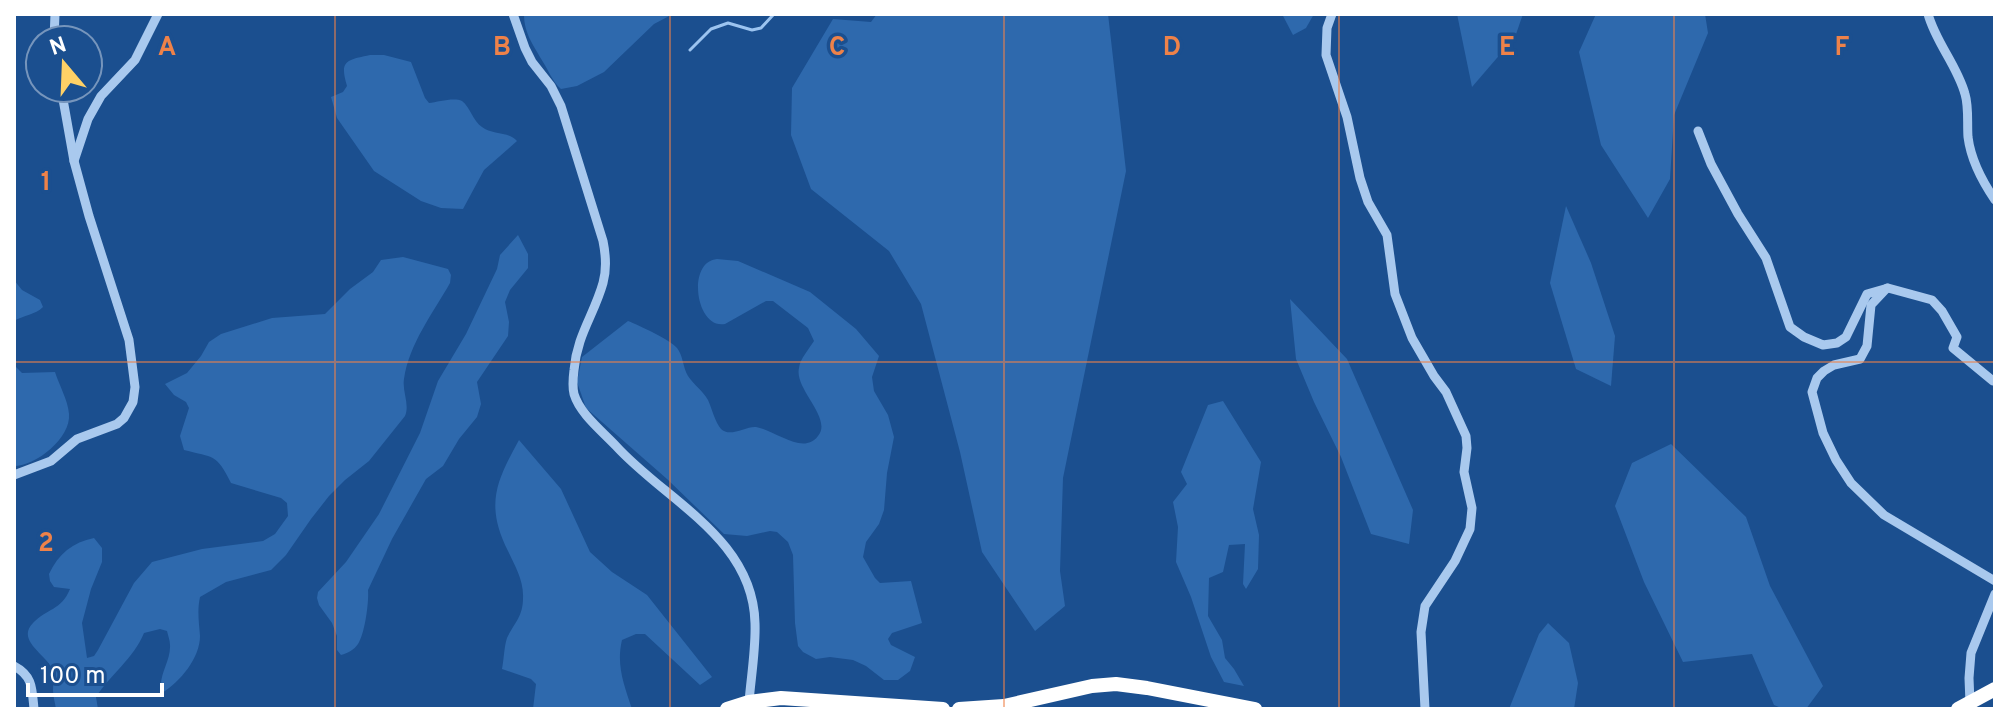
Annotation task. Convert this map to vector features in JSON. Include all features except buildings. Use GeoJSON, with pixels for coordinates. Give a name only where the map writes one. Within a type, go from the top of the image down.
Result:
{"type":"FeatureCollection","features":[{"type":"Feature","properties":{"kind":"highway"},"geometry":{"type":"LineString","coordinates":[[959,709],[1004,706],[1092,686],[1116,684],[1255,709]]}},
{"type":"Feature","properties":{"kind":"highway"},"geometry":{"type":"LineString","coordinates":[[1964,706],[1995,689]]}},
{"type":"Feature","properties":{"kind":"highway"},"geometry":{"type":"LineString","coordinates":[[727,709],[749,702],[781,698],[943,709]]}},
{"type":"Feature","properties":{"kind":"street"},"geometry":{"type":"LineString","coordinates":[[74,161],[88,119],[101,96],[135,60],[158,14]]}},
{"type":"Feature","properties":{"kind":"street"},"geometry":{"type":"LineString","coordinates":[[513,14],[532,62],[551,86],[561,106],[607,261],[603,283],[576,351],[575,396],[586,415],[622,453],[654,483],[684,505],[728,548],[743,573],[752,600],[755,623],[749,702]]}},
{"type":"Feature","properties":{"kind":"street"},"geometry":{"type":"LineString","coordinates":[[1332,14],[1327,28],[1326,55],[1347,117],[1368,202],[1387,235],[1395,294],[1412,338],[1446,392],[1466,436],[1464,472],[1472,508],[1470,529],[1455,561],[1425,606],[1422,618],[1425,709]]}},
{"type":"Feature","properties":{"kind":"street"},"geometry":{"type":"LineString","coordinates":[[1928,14],[1933,31],[1955,68],[1966,96],[1972,159],[1995,200]]}},
{"type":"Feature","properties":{"kind":"street"},"geometry":{"type":"LineString","coordinates":[[14,475],[51,461],[77,439],[117,424],[133,402],[135,387],[129,340],[89,216],[74,161],[64,104]]}},
{"type":"Feature","properties":{"kind":"street"},"geometry":{"type":"LineString","coordinates":[[1698,131],[1711,164],[1766,258],[1790,327],[1823,345],[1837,343],[1846,337],[1867,294],[1888,288],[1932,300],[1957,337],[1953,348],[1995,381]]}},
{"type":"Feature","properties":{"kind":"street"},"geometry":{"type":"LineString","coordinates":[[1888,288],[1871,305],[1867,346],[1860,359],[1834,365],[1817,378],[1812,392],[1823,433],[1851,483],[1884,515],[1995,581]]}},
{"type":"Feature","properties":{"kind":"street"},"geometry":{"type":"LineString","coordinates":[[1964,706],[1971,653],[1995,594]]}},
{"type":"Feature","properties":{"kind":"street"},"geometry":{"type":"LineString","coordinates":[[14,666],[29,680],[34,709]]}},
{"type":"Feature","properties":{"kind":"shaded area"},"geometry":{"type":"Polygon","coordinates":[[[524,14],[673,14],[654,24],[604,72],[577,86],[561,89],[530,40],[524,14]]]}},
{"type":"Feature","properties":{"kind":"shaded area"},"geometry":{"type":"Polygon","coordinates":[[[877,14],[1108,14],[1126,171],[1063,478],[1060,571],[1065,606],[1035,631],[982,552],[960,452],[921,304],[889,251],[811,189],[791,135],[792,88],[833,19],[871,22],[877,14]]]}},
{"type":"Feature","properties":{"kind":"shaded area"},"geometry":{"type":"Polygon","coordinates":[[[1282,14],[1314,14],[1306,28],[1293,35],[1282,14]]]}},
{"type":"Feature","properties":{"kind":"shaded area"},"geometry":{"type":"Polygon","coordinates":[[[1457,14],[1523,14],[1515,37],[1472,87],[1457,14]]]}},
{"type":"Feature","properties":{"kind":"shaded area"},"geometry":{"type":"Polygon","coordinates":[[[1596,14],[1705,14],[1708,33],[1674,115],[1670,179],[1648,218],[1601,145],[1579,52],[1596,14]]]}},
{"type":"Feature","properties":{"kind":"shaded area"},"geometry":{"type":"Polygon","coordinates":[[[370,55],[411,62],[429,103],[462,101],[482,127],[517,141],[484,170],[463,209],[441,208],[421,201],[374,171],[337,118],[331,97],[343,92],[347,86],[345,66],[351,60],[370,55]]]}},
{"type":"Feature","properties":{"kind":"shaded area"},"geometry":{"type":"Polygon","coordinates":[[[1566,206],[1591,263],[1615,336],[1611,386],[1576,369],[1550,283],[1566,206]]]}},
{"type":"Feature","properties":{"kind":"shaded area"},"geometry":{"type":"Polygon","coordinates":[[[518,235],[528,254],[528,268],[510,290],[505,302],[508,336],[477,382],[481,404],[477,417],[443,466],[426,479],[368,590],[366,617],[358,644],[341,655],[337,650],[337,636],[332,623],[319,605],[318,592],[346,562],[379,514],[420,433],[438,381],[466,334],[497,269],[500,255],[518,235]]]}},
{"type":"Feature","properties":{"kind":"shaded area"},"geometry":{"type":"Polygon","coordinates":[[[403,257],[448,269],[451,275],[450,283],[411,353],[404,384],[405,416],[369,461],[329,496],[286,555],[271,570],[226,582],[200,597],[197,653],[188,669],[169,688],[162,693],[161,681],[170,645],[167,631],[160,629],[144,633],[96,697],[98,709],[56,709],[53,671],[28,636],[33,623],[58,605],[70,589],[54,587],[49,574],[67,550],[79,542],[94,538],[102,548],[102,562],[82,623],[87,658],[94,656],[134,583],[152,562],[202,549],[263,541],[275,534],[288,516],[287,503],[281,498],[231,483],[222,466],[213,458],[184,450],[180,436],[189,408],[165,384],[187,373],[209,342],[221,334],[272,318],[325,314],[373,272],[381,260],[403,257]]]}},
{"type":"Feature","properties":{"kind":"shaded area"},"geometry":{"type":"Polygon","coordinates":[[[717,259],[738,261],[810,292],[856,329],[879,356],[872,377],[874,391],[888,415],[894,437],[884,510],[879,524],[866,542],[863,557],[880,583],[911,581],[922,623],[892,633],[888,639],[891,645],[915,657],[910,671],[898,680],[884,680],[853,660],[816,659],[803,652],[798,646],[793,555],[788,542],[777,532],[770,531],[747,536],[724,534],[586,408],[577,382],[582,357],[628,321],[677,348],[688,376],[708,400],[721,429],[733,432],[756,427],[797,443],[812,441],[818,436],[821,421],[799,376],[801,361],[814,341],[808,328],[773,301],[766,301],[725,324],[715,323],[707,317],[698,295],[698,282],[707,263],[717,259]]]}},
{"type":"Feature","properties":{"kind":"shaded area"},"geometry":{"type":"Polygon","coordinates":[[[14,280],[22,290],[40,300],[43,307],[14,321],[14,280]]]}},
{"type":"Feature","properties":{"kind":"shaded area"},"geometry":{"type":"Polygon","coordinates":[[[1290,299],[1347,359],[1413,510],[1409,544],[1371,534],[1341,457],[1296,359],[1290,299]]]}},
{"type":"Feature","properties":{"kind":"shaded area"},"geometry":{"type":"Polygon","coordinates":[[[14,365],[22,373],[55,372],[69,414],[64,432],[50,449],[32,461],[14,466],[14,365]]]}},
{"type":"Feature","properties":{"kind":"shaded area"},"geometry":{"type":"Polygon","coordinates":[[[1223,401],[1261,462],[1253,509],[1259,535],[1258,569],[1246,589],[1243,584],[1245,544],[1229,545],[1223,572],[1209,578],[1208,616],[1222,640],[1225,658],[1244,686],[1224,682],[1211,657],[1176,562],[1178,527],[1173,502],[1187,484],[1181,472],[1208,405],[1223,401]]]}},
{"type":"Feature","properties":{"kind":"shaded area"},"geometry":{"type":"Polygon","coordinates":[[[519,440],[561,489],[590,552],[612,572],[647,595],[712,677],[700,685],[645,634],[636,634],[622,640],[620,658],[632,709],[533,709],[536,684],[531,679],[502,669],[507,638],[523,605],[523,592],[501,535],[495,507],[499,481],[519,440]]]}},
{"type":"Feature","properties":{"kind":"shaded area"},"geometry":{"type":"Polygon","coordinates":[[[1671,444],[1746,517],[1770,586],[1823,686],[1806,709],[1784,709],[1774,705],[1752,654],[1683,662],[1644,582],[1615,506],[1632,463],[1671,444]]]}},
{"type":"Feature","properties":{"kind":"shaded area"},"geometry":{"type":"Polygon","coordinates":[[[1548,623],[1569,643],[1578,683],[1574,709],[1509,709],[1539,634],[1548,623]]]}},
{"type":"Feature","properties":{"kind":"waterway"},"geometry":{"type":"LineString","coordinates":[[690,50],[711,29],[728,23],[752,30],[761,28],[774,14]]}}]}
